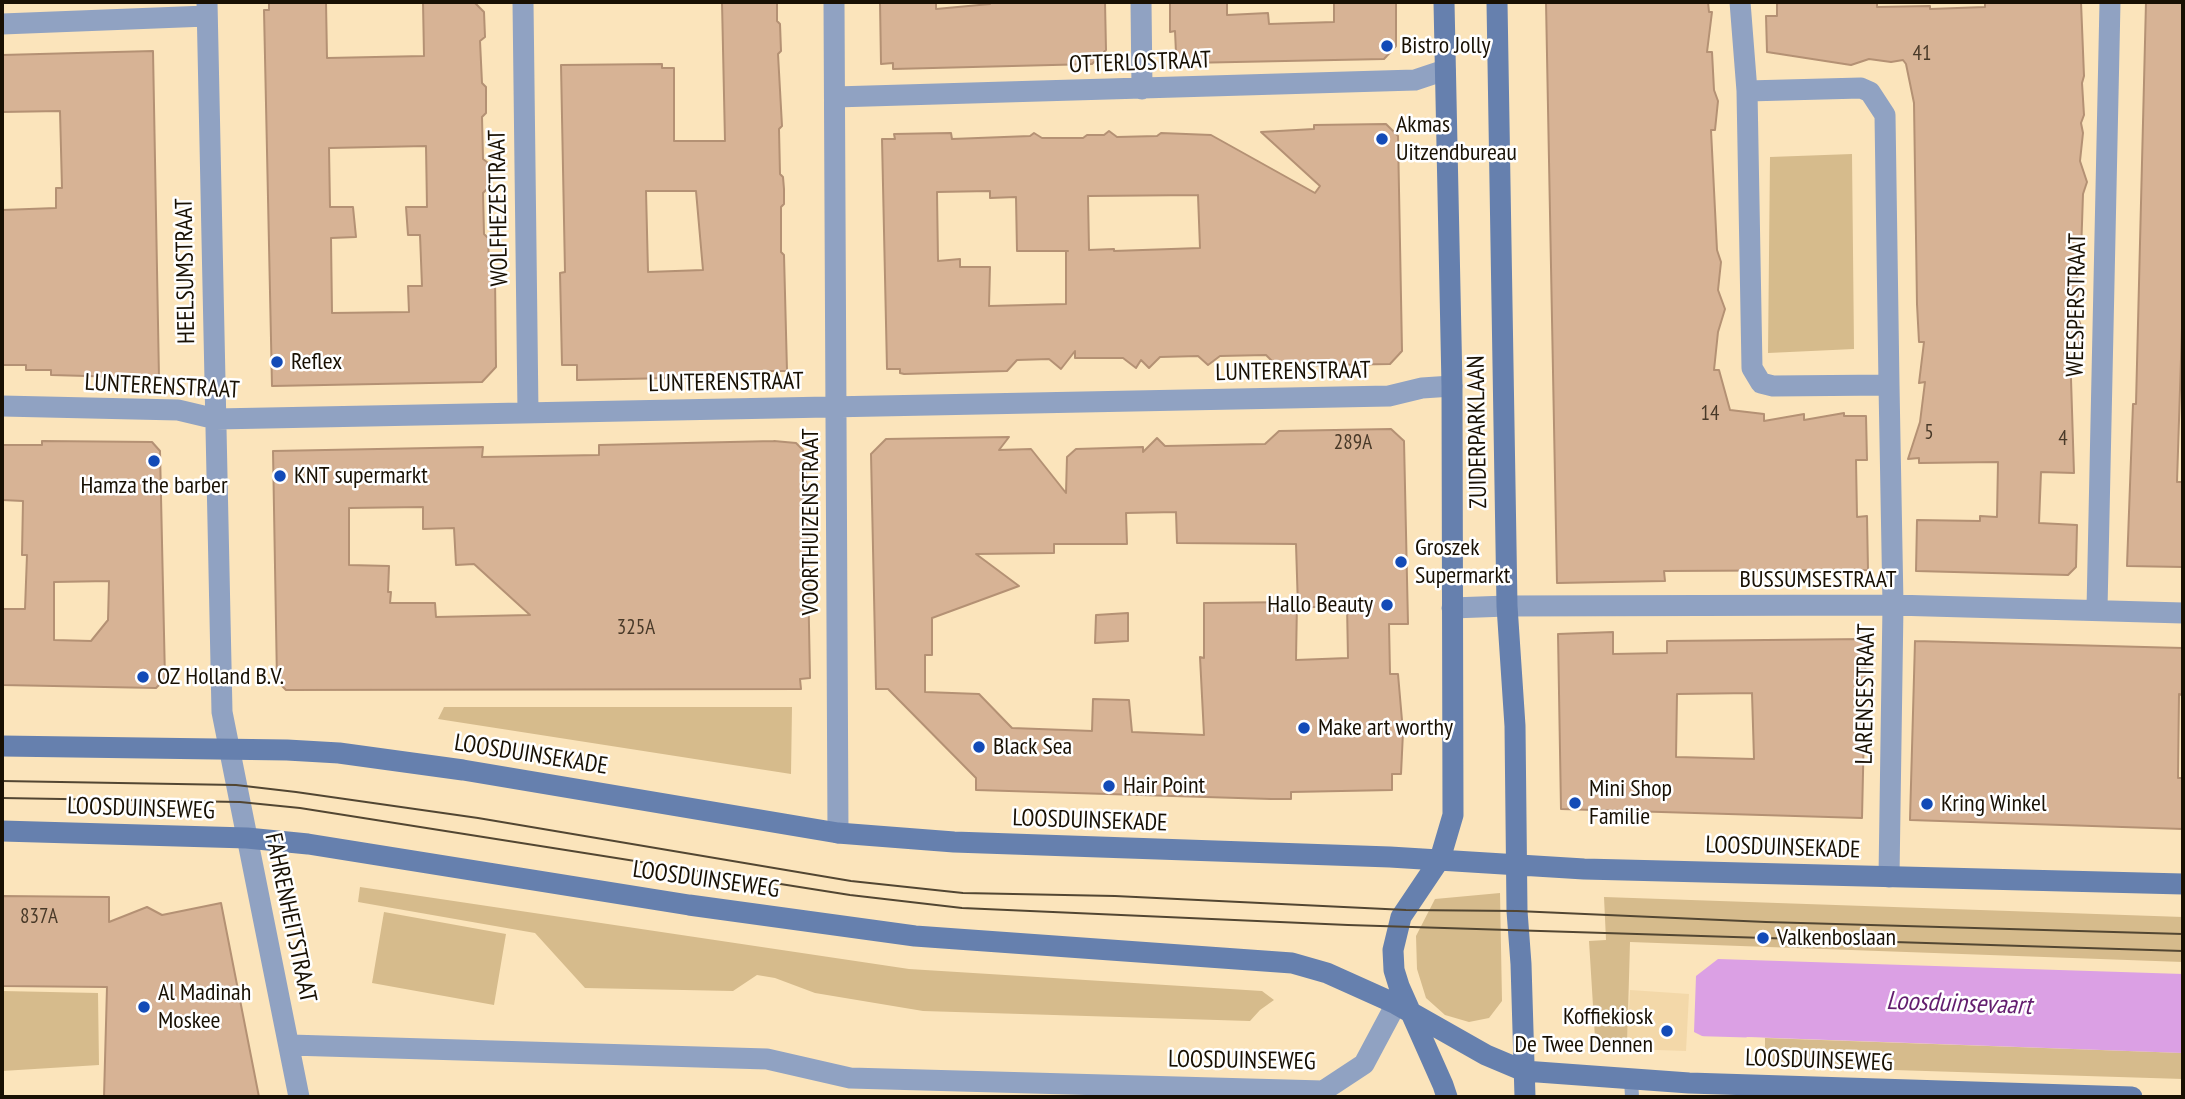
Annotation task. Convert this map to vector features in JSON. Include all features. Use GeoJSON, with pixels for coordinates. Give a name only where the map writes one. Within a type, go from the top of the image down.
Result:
{"type":"FeatureCollection","features":[{"type":"Feature","properties":{"kind":"main road","name":"ZUIDERPARKLAAN"},"geometry":{"type":"LineString","coordinates":[[1402,1007],[1394,970],[1393,950],[1396,934],[1401,917],[1440,859],[1453,815],[1452,386],[1444,2]]}},
{"type":"Feature","properties":{"kind":"main road","name":"ZUIDERPARKLAAN"},"geometry":{"type":"LineString","coordinates":[[1497,2],[1507,606],[1515,726],[1524,1070]]}},
{"type":"Feature","properties":{"kind":"main road","name":"LOOSDUINSEKADE"},"geometry":{"type":"LineString","coordinates":[[2,746],[300,751],[366,757],[681,805],[838,833],[954,842],[1440,859],[1517,865],[2183,884]]}},
{"type":"Feature","properties":{"kind":"main road","name":"LOOSDUINSEWEG"},"geometry":{"type":"LineString","coordinates":[[2,831],[247,838],[308,844],[676,903],[915,936],[1292,963],[1327,973],[1402,1007],[1486,1055],[1524,1070],[1631,1088],[1689,1083],[1764,1086],[1801,1092],[2132,1097]]}},
{"type":"Feature","properties":{"kind":"main road"},"geometry":{"type":"LineString","coordinates":[[1402,1007],[1447,1097]]}},
{"type":"Feature","properties":{"kind":"main road"},"geometry":{"type":"LineString","coordinates":[[1524,1070],[1525,1097]]}},
{"type":"Feature","properties":{"kind":"street","name":"WOLFHEZESTRAAT"},"geometry":{"type":"LineString","coordinates":[[523,2],[528,413]]}},
{"type":"Feature","properties":{"kind":"street","name":"VOORTHUIZENSTRAAT"},"geometry":{"type":"LineString","coordinates":[[834,2],[838,833]]}},
{"type":"Feature","properties":{"kind":"street"},"geometry":{"type":"LineString","coordinates":[[1140,2],[1142,89]]}},
{"type":"Feature","properties":{"kind":"street"},"geometry":{"type":"LineString","coordinates":[[1740,2],[1747,90],[1752,368],[1761,383],[1773,386],[1889,385]]}},
{"type":"Feature","properties":{"kind":"street","name":"WEESPERSTRAAT"},"geometry":{"type":"LineString","coordinates":[[2097,609],[2110,2]]}},
{"type":"Feature","properties":{"kind":"street"},"geometry":{"type":"LineString","coordinates":[[2,24],[207,9]]}},
{"type":"Feature","properties":{"kind":"street","name":"HEELSUMSTRAAT"},"geometry":{"type":"LineString","coordinates":[[207,9],[221,703],[228,749]]}},
{"type":"Feature","properties":{"kind":"street","name":"OTTERLOSTRAAT"},"geometry":{"type":"LineString","coordinates":[[835,97],[1415,80],[1445,70]]}},
{"type":"Feature","properties":{"kind":"street","name":"LARENSESTRAAT"},"geometry":{"type":"LineString","coordinates":[[1747,90],[1861,88],[1870,92],[1885,116],[1893,606],[1889,877]]}},
{"type":"Feature","properties":{"kind":"street","name":"LUNTERENSTRAAT"},"geometry":{"type":"LineString","coordinates":[[2,406],[178,410],[216,419],[1389,396],[1422,387],[1452,386]]}},
{"type":"Feature","properties":{"kind":"street","name":"BUSSUMSESTRAAT"},"geometry":{"type":"LineString","coordinates":[[1452,608],[1893,606],[2183,613]]}},
{"type":"Feature","properties":{"kind":"street","name":"FAHRENHEITSTRAAT"},"geometry":{"type":"LineString","coordinates":[[228,749],[299,1097]]}},
{"type":"Feature","properties":{"kind":"street","name":"LOOSDUINSEWEG"},"geometry":{"type":"LineString","coordinates":[[290,1045],[767,1059],[850,1078],[1323,1091],[1364,1064],[1402,1007]]}},
{"type":"Feature","properties":{"kind":"shaded area"},"geometry":{"type":"Polygon","coordinates":[[[1852,154],[1854,349],[1768,353],[1770,157],[1852,154]]]}},
{"type":"Feature","properties":{"kind":"shaded area"},"geometry":{"type":"Polygon","coordinates":[[[444,707],[792,707],[791,774],[438,719],[444,707]]]}},
{"type":"Feature","properties":{"kind":"shaded area"},"geometry":{"type":"Polygon","coordinates":[[[360,887],[909,969],[1262,991],[1274,1000],[1250,1021],[923,1011],[815,993],[775,978],[757,975],[733,991],[585,988],[535,933],[358,902],[360,887]]]}},
{"type":"Feature","properties":{"kind":"shaded area"},"geometry":{"type":"Polygon","coordinates":[[[1500,893],[1502,1001],[1489,1018],[1469,1022],[1445,1015],[1426,998],[1417,969],[1416,936],[1435,899],[1500,893]]]}},
{"type":"Feature","properties":{"kind":"shaded area"},"geometry":{"type":"Polygon","coordinates":[[[1604,897],[2183,917],[2183,962],[1630,942],[1627,1049],[1595,1038],[1589,941],[1606,940],[1604,897]]]}},
{"type":"Feature","properties":{"kind":"shaded area"},"geometry":{"type":"Polygon","coordinates":[[[384,912],[506,934],[494,1005],[372,983],[384,912]]]}},
{"type":"Feature","properties":{"kind":"shaded area"},"geometry":{"type":"Polygon","coordinates":[[[1630,990],[1689,994],[1686,1051],[1627,1049],[1630,990]]]}},
{"type":"Feature","properties":{"kind":"shaded area"},"geometry":{"type":"Polygon","coordinates":[[[2,991],[98,993],[99,1065],[2,1071],[2,991]]]}},
{"type":"Feature","properties":{"kind":"shaded area"},"geometry":{"type":"Polygon","coordinates":[[[1765,1038],[2183,1053],[2183,1079],[1765,1066],[1765,1038]]]}},
{"type":"Feature","properties":{"kind":"water","name":"Loosduinsevaart"},"geometry":{"type":"Polygon","coordinates":[[[1718,959],[2183,974],[2183,1053],[1747,1037],[1706,1097],[1704,1037],[1694,1032],[1696,976],[1718,959]]]}},
{"type":"Feature","properties":{"kind":"pier"},"geometry":{"type":"Polygon","coordinates":[[[1695,1036],[1765,1038],[1765,1042],[1750,1041],[1751,1097],[1702,1097],[1701,1039],[1695,1036]]]}},
{"type":"Feature","properties":{"kind":"building"},"geometry":{"type":"Polygon","coordinates":[[[269,2],[326,2],[327,58],[424,56],[423,2],[474,2],[484,12],[485,37],[480,41],[482,83],[486,87],[486,113],[482,117],[483,159],[487,162],[488,188],[483,193],[484,234],[488,238],[489,262],[495,276],[496,367],[482,382],[272,386],[264,10],[269,10],[269,2]],[[426,146],[329,148],[330,207],[353,207],[356,237],[331,238],[332,313],[409,312],[408,286],[422,286],[420,235],[408,235],[406,207],[427,207],[426,146]]]}},
{"type":"Feature","properties":{"kind":"building"},"geometry":{"type":"Polygon","coordinates":[[[722,2],[777,2],[781,51],[778,54],[782,126],[779,129],[780,174],[783,177],[784,189],[784,204],[781,207],[781,252],[784,255],[787,371],[769,371],[764,376],[577,380],[577,365],[562,365],[560,273],[565,272],[561,65],[662,64],[662,68],[674,68],[674,141],[725,141],[722,2]],[[646,191],[648,272],[703,270],[696,191],[646,191]]]}},
{"type":"Feature","properties":{"kind":"building"},"geometry":{"type":"Polygon","coordinates":[[[880,2],[936,2],[936,9],[990,2],[1105,2],[1106,50],[1092,64],[893,69],[893,63],[881,64],[880,2]]]}},
{"type":"Feature","properties":{"kind":"building"},"geometry":{"type":"Polygon","coordinates":[[[1170,2],[1227,2],[1227,15],[1268,13],[1269,24],[1334,22],[1334,2],[1396,2],[1396,46],[1384,59],[1186,63],[1176,53],[1175,31],[1170,32],[1170,2]]]}},
{"type":"Feature","properties":{"kind":"building"},"geometry":{"type":"Polygon","coordinates":[[[1546,2],[1708,2],[1709,12],[1712,12],[1707,52],[1712,52],[1714,90],[1718,101],[1715,130],[1711,130],[1717,250],[1721,262],[1718,290],[1725,309],[1718,332],[1714,370],[1719,370],[1730,410],[1764,414],[1764,421],[1804,414],[1804,420],[1844,413],[1844,416],[1866,416],[1867,460],[1856,460],[1857,517],[1867,516],[1868,570],[1664,571],[1665,581],[1557,583],[1546,2]]]}},
{"type":"Feature","properties":{"kind":"building"},"geometry":{"type":"Polygon","coordinates":[[[1779,2],[1877,2],[1877,7],[1930,6],[1930,9],[1985,7],[1985,2],[2081,2],[2084,115],[2081,123],[2083,133],[2080,161],[2087,182],[2083,194],[2081,253],[2076,253],[2076,312],[2082,337],[2075,354],[2064,353],[2071,379],[2074,473],[2041,472],[2039,523],[2077,525],[2076,567],[2068,575],[1916,571],[1917,520],[1980,521],[1980,516],[1997,517],[1998,462],[1919,463],[1919,458],[1908,459],[1920,422],[1925,382],[1919,383],[1924,342],[1919,342],[1917,304],[1914,103],[1906,64],[1903,60],[1891,62],[1869,59],[1851,65],[1767,52],[1766,16],[1777,16],[1779,2]]]}},
{"type":"Feature","properties":{"kind":"building"},"geometry":{"type":"Polygon","coordinates":[[[2146,2],[2183,2],[2183,297],[2177,482],[2183,482],[2183,567],[2127,566],[2133,404],[2136,404],[2146,2]]]}},
{"type":"Feature","properties":{"kind":"building"},"geometry":{"type":"Polygon","coordinates":[[[153,51],[159,378],[51,375],[51,370],[26,370],[26,365],[2,365],[2,210],[56,208],[56,188],[62,188],[60,111],[2,112],[2,55],[153,51]]]}},
{"type":"Feature","properties":{"kind":"building"},"geometry":{"type":"Polygon","coordinates":[[[1386,124],[1398,136],[1402,351],[1390,364],[1277,366],[1266,355],[1220,356],[1208,365],[1198,356],[1160,357],[1149,368],[1141,360],[1136,368],[1123,358],[1075,358],[1075,351],[1061,369],[1049,359],[1017,360],[1007,371],[904,374],[900,373],[900,369],[887,369],[882,139],[895,139],[894,134],[951,133],[952,139],[1030,136],[1034,133],[1042,138],[1083,138],[1087,135],[1104,135],[1109,131],[1117,137],[1157,136],[1161,133],[1211,135],[1315,193],[1320,186],[1261,132],[1314,129],[1314,125],[1386,124]],[[990,191],[937,192],[938,261],[960,259],[960,267],[990,267],[989,306],[1066,304],[1066,251],[1017,251],[1016,197],[990,198],[990,191]],[[1198,195],[1088,196],[1089,250],[1200,248],[1198,195]]]}},
{"type":"Feature","properties":{"kind":"building"},"geometry":{"type":"Polygon","coordinates":[[[1391,429],[1404,441],[1408,624],[1389,624],[1390,674],[1398,674],[1403,732],[1401,774],[1392,774],[1392,790],[1291,792],[1291,799],[1271,799],[976,790],[976,778],[888,689],[876,689],[871,454],[886,439],[1009,437],[999,450],[1031,449],[1066,493],[1067,457],[1076,449],[1143,447],[1143,452],[1157,438],[1165,446],[1265,444],[1279,431],[1391,429]],[[1176,512],[1126,513],[1127,544],[1054,544],[1054,553],[976,554],[1019,586],[932,618],[932,655],[925,655],[925,692],[979,694],[1012,728],[1092,731],[1093,699],[1129,700],[1132,732],[1204,735],[1200,657],[1204,658],[1204,603],[1297,602],[1296,660],[1348,658],[1347,605],[1298,608],[1296,544],[1177,543],[1176,512]]]}},
{"type":"Feature","properties":{"kind":"building"},"geometry":{"type":"Polygon","coordinates":[[[42,441],[152,442],[160,451],[165,679],[156,688],[2,685],[2,609],[25,609],[27,555],[22,555],[23,501],[2,500],[2,445],[42,445],[42,441]],[[109,581],[54,582],[54,640],[91,641],[108,620],[109,581]]]}},
{"type":"Feature","properties":{"kind":"building"},"geometry":{"type":"Polygon","coordinates":[[[774,441],[796,443],[803,450],[806,470],[810,678],[800,679],[801,689],[286,690],[277,681],[273,451],[483,447],[482,457],[599,455],[599,445],[774,441]],[[423,507],[349,508],[349,565],[389,566],[390,603],[435,603],[436,617],[530,615],[474,564],[456,565],[454,528],[423,529],[423,507]]]}},
{"type":"Feature","properties":{"kind":"building"},"geometry":{"type":"Polygon","coordinates":[[[1128,613],[1128,641],[1095,643],[1096,615],[1128,613]]]}},
{"type":"Feature","properties":{"kind":"building"},"geometry":{"type":"Polygon","coordinates":[[[1613,632],[1613,654],[1667,653],[1667,641],[1866,639],[1862,818],[1561,809],[1558,634],[1613,632]],[[1752,693],[1677,694],[1676,757],[1754,759],[1752,693]]]}},
{"type":"Feature","properties":{"kind":"building"},"geometry":{"type":"Polygon","coordinates":[[[1915,641],[2183,648],[2183,695],[2179,694],[2178,778],[2183,778],[2183,829],[1910,820],[1915,641]]]}},
{"type":"Feature","properties":{"kind":"building"},"geometry":{"type":"Polygon","coordinates":[[[2,896],[109,897],[109,922],[147,907],[162,915],[221,903],[259,1097],[104,1097],[107,987],[2,986],[2,896]]]}},
{"type":"Feature","properties":{"kind":"tram line"},"geometry":{"type":"LineString","coordinates":[[2,781],[236,785],[478,818],[851,881],[963,893],[1115,896],[1406,910],[1517,911],[1766,922],[2183,934]]}},
{"type":"Feature","properties":{"kind":"tram line"},"geometry":{"type":"LineString","coordinates":[[2,798],[240,802],[300,808],[850,895],[962,908],[1348,925],[2183,951]]}},
{"type":"Feature","properties":{"kind":"place","name":"Bistro Jolly"},"geometry":{"type":"Point","coordinates":[1387,46]}},
{"type":"Feature","properties":{"kind":"place","name":"Akmas Uitzendbureau"},"geometry":{"type":"Point","coordinates":[1382,139]}},
{"type":"Feature","properties":{"kind":"place","name":"Reflex"},"geometry":{"type":"Point","coordinates":[277,362]}},
{"type":"Feature","properties":{"kind":"place","name":"Hamza the barber"},"geometry":{"type":"Point","coordinates":[154,461]}},
{"type":"Feature","properties":{"kind":"place","name":"KNT supermarkt"},"geometry":{"type":"Point","coordinates":[280,476]}},
{"type":"Feature","properties":{"kind":"place","name":"Groszek Supermarkt"},"geometry":{"type":"Point","coordinates":[1401,562]}},
{"type":"Feature","properties":{"kind":"place","name":"Hallo Beauty"},"geometry":{"type":"Point","coordinates":[1387,605]}},
{"type":"Feature","properties":{"kind":"place","name":"OZ Holland B.V."},"geometry":{"type":"Point","coordinates":[143,677]}},
{"type":"Feature","properties":{"kind":"place","name":"Make art worthy"},"geometry":{"type":"Point","coordinates":[1304,728]}},
{"type":"Feature","properties":{"kind":"place","name":"Black Sea"},"geometry":{"type":"Point","coordinates":[979,747]}},
{"type":"Feature","properties":{"kind":"place","name":"Hair Point"},"geometry":{"type":"Point","coordinates":[1109,786]}},
{"type":"Feature","properties":{"kind":"place","name":"Mini Shop Familie"},"geometry":{"type":"Point","coordinates":[1575,803]}},
{"type":"Feature","properties":{"kind":"place","name":"Kring Winkel"},"geometry":{"type":"Point","coordinates":[1927,804]}},
{"type":"Feature","properties":{"kind":"place","name":"Valkenboslaan"},"geometry":{"type":"Point","coordinates":[1763,938]}},
{"type":"Feature","properties":{"kind":"place","name":"Al Madinah Moskee"},"geometry":{"type":"Point","coordinates":[144,1007]}},
{"type":"Feature","properties":{"kind":"place","name":"Koffiekiosk De Twee Dennen"},"geometry":{"type":"Point","coordinates":[1667,1031]}}]}
